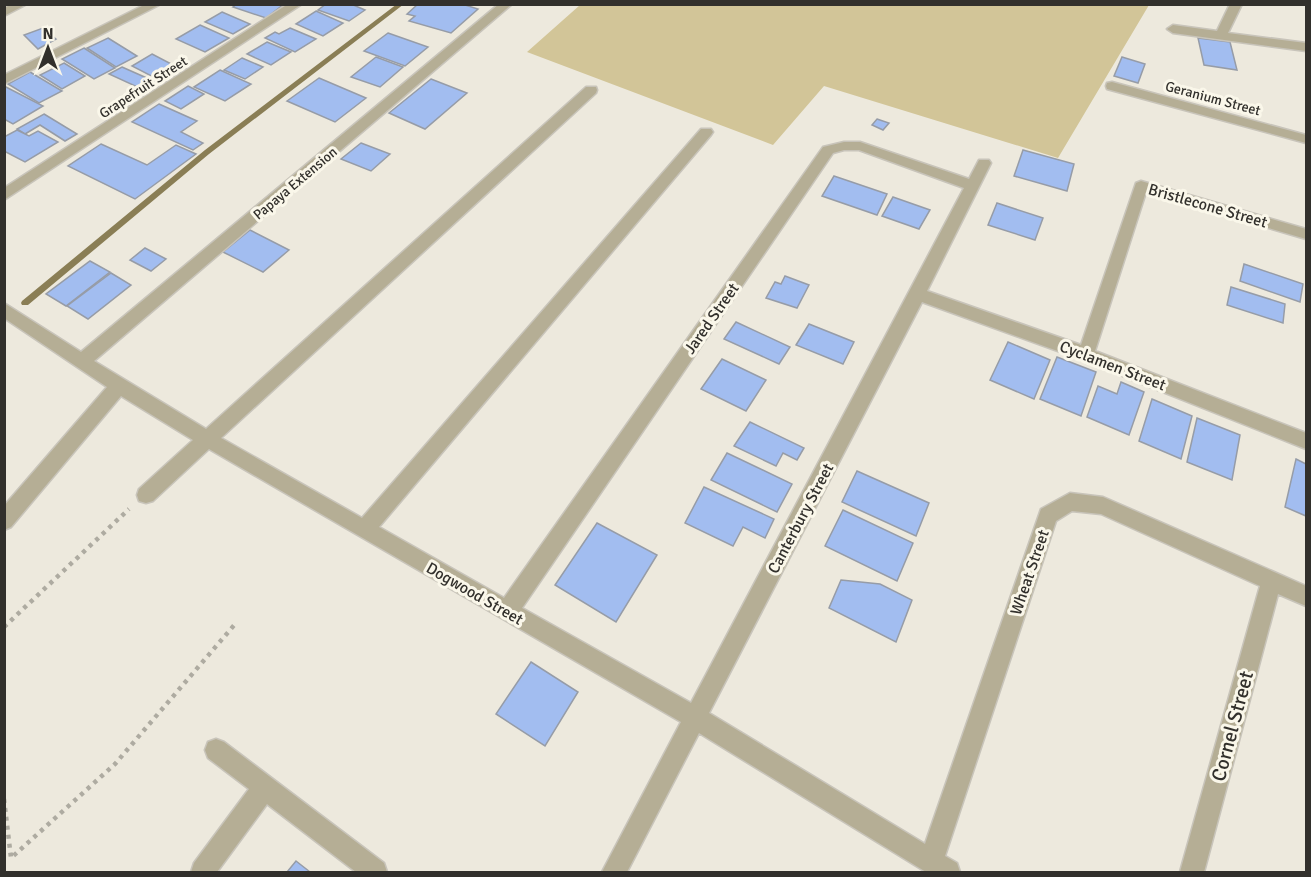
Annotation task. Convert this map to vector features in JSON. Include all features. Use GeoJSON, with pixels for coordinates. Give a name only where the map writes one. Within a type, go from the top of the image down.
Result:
{"type":"FeatureCollection","features":[{"type":"Feature","properties":{"kind":"street"},"geometry":{"type":"LineString","coordinates":[[4,13],[22,4]]}},
{"type":"Feature","properties":{"kind":"street"},"geometry":{"type":"LineString","coordinates":[[4,80],[156,4]]}},
{"type":"Feature","properties":{"kind":"street","name":"Grapefruit Street"},"geometry":{"type":"LineString","coordinates":[[4,195],[297,4]]}},
{"type":"Feature","properties":{"kind":"street","name":"Papaya Extension"},"geometry":{"type":"LineString","coordinates":[[82,361],[507,4]]}},
{"type":"Feature","properties":{"kind":"street"},"geometry":{"type":"LineString","coordinates":[[1221,36],[1236,4]]}},
{"type":"Feature","properties":{"kind":"street"},"geometry":{"type":"LineString","coordinates":[[1173,29],[1306,47]]}},
{"type":"Feature","properties":{"kind":"street","name":"Geranium Street"},"geometry":{"type":"LineString","coordinates":[[1112,86],[1306,139]]}},
{"type":"Feature","properties":{"kind":"street"},"geometry":{"type":"LineString","coordinates":[[146,495],[591,90]]}},
{"type":"Feature","properties":{"kind":"street"},"geometry":{"type":"LineString","coordinates":[[364,530],[706,132]]}},
{"type":"Feature","properties":{"kind":"street","name":"Jared Street"},"geometry":{"type":"LineString","coordinates":[[507,611],[828,150],[844,146],[860,146],[974,186]]}},
{"type":"Feature","properties":{"kind":"street","name":"Canterbury Street"},"geometry":{"type":"LineString","coordinates":[[614,873],[918,294],[984,162]]}},
{"type":"Feature","properties":{"kind":"street","name":"Bristlecone Street"},"geometry":{"type":"LineString","coordinates":[[1086,354],[1141,186],[1306,234]]}},
{"type":"Feature","properties":{"kind":"street","name":"Cyclamen Street"},"geometry":{"type":"LineString","coordinates":[[918,294],[1305,436]]}},
{"type":"Feature","properties":{"kind":"street","name":"Dogwood Street"},"geometry":{"type":"LineString","coordinates":[[4,309],[119,386],[208,440],[696,718],[940,867]]}},
{"type":"Feature","properties":{"kind":"street"},"geometry":{"type":"LineString","coordinates":[[4,521],[119,386]]}},
{"type":"Feature","properties":{"kind":"street","name":"Wheat Street"},"geometry":{"type":"LineString","coordinates":[[940,867],[1048,515],[1070,502],[1103,506],[1306,596]]}},
{"type":"Feature","properties":{"kind":"street","name":"Cornel Street"},"geometry":{"type":"LineString","coordinates":[[1192,873],[1272,579]]}},
{"type":"Feature","properties":{"kind":"street"},"geometry":{"type":"LineString","coordinates":[[216,750],[375,873]]}},
{"type":"Feature","properties":{"kind":"street"},"geometry":{"type":"LineString","coordinates":[[203,873],[264,789]]}},
{"type":"Feature","properties":{"kind":"path"},"geometry":{"type":"LineString","coordinates":[[4,627],[146,495]]}},
{"type":"Feature","properties":{"kind":"path"},"geometry":{"type":"LineString","coordinates":[[4,799],[11,858],[115,764],[236,623]]}},
{"type":"Feature","properties":{"kind":"shaded area"},"geometry":{"type":"Polygon","coordinates":[[[580,5],[1149,5],[1058,158],[824,86],[773,145],[527,52],[580,5]]]}},
{"type":"Feature","properties":{"kind":"building"},"geometry":{"type":"Polygon","coordinates":[[[237,4],[284,4],[266,18],[233,7],[237,4]]]}},
{"type":"Feature","properties":{"kind":"building"},"geometry":{"type":"Polygon","coordinates":[[[326,4],[351,4],[365,10],[349,21],[318,10],[326,4]]]}},
{"type":"Feature","properties":{"kind":"building"},"geometry":{"type":"Polygon","coordinates":[[[418,4],[462,4],[478,9],[451,33],[409,21],[415,16],[407,14],[418,4]]]}},
{"type":"Feature","properties":{"kind":"building"},"geometry":{"type":"Polygon","coordinates":[[[316,11],[343,23],[323,36],[296,24],[316,11]]]}},
{"type":"Feature","properties":{"kind":"building"},"geometry":{"type":"Polygon","coordinates":[[[222,12],[250,24],[233,34],[205,22],[222,12]]]}},
{"type":"Feature","properties":{"kind":"building"},"geometry":{"type":"Polygon","coordinates":[[[200,25],[229,38],[205,52],[176,39],[200,25]]]}},
{"type":"Feature","properties":{"kind":"building"},"geometry":{"type":"Polygon","coordinates":[[[43,28],[56,39],[38,49],[24,35],[43,28]]]}},
{"type":"Feature","properties":{"kind":"building"},"geometry":{"type":"Polygon","coordinates":[[[290,28],[316,39],[295,52],[265,38],[275,32],[279,34],[290,28]]]}},
{"type":"Feature","properties":{"kind":"building"},"geometry":{"type":"Polygon","coordinates":[[[388,33],[428,47],[405,66],[364,51],[388,33]]]}},
{"type":"Feature","properties":{"kind":"building"},"geometry":{"type":"Polygon","coordinates":[[[108,38],[137,56],[116,67],[87,48],[108,38]]]}},
{"type":"Feature","properties":{"kind":"building"},"geometry":{"type":"Polygon","coordinates":[[[1198,38],[1230,42],[1237,70],[1204,65],[1198,38]]]}},
{"type":"Feature","properties":{"kind":"building"},"geometry":{"type":"Polygon","coordinates":[[[267,42],[291,52],[271,65],[247,54],[267,42]]]}},
{"type":"Feature","properties":{"kind":"building"},"geometry":{"type":"Polygon","coordinates":[[[84,48],[115,68],[94,79],[62,59],[84,48]]]}},
{"type":"Feature","properties":{"kind":"building"},"geometry":{"type":"Polygon","coordinates":[[[152,54],[179,68],[159,80],[132,66],[152,54]]]}},
{"type":"Feature","properties":{"kind":"building"},"geometry":{"type":"Polygon","coordinates":[[[376,57],[403,67],[380,87],[351,77],[376,57]]]}},
{"type":"Feature","properties":{"kind":"building"},"geometry":{"type":"Polygon","coordinates":[[[1122,57],[1145,64],[1138,83],[1114,76],[1122,57]]]}},
{"type":"Feature","properties":{"kind":"building"},"geometry":{"type":"Polygon","coordinates":[[[242,58],[263,67],[245,79],[224,70],[242,58]]]}},
{"type":"Feature","properties":{"kind":"building"},"geometry":{"type":"Polygon","coordinates":[[[64,63],[85,76],[62,89],[40,75],[64,63]]]}},
{"type":"Feature","properties":{"kind":"building"},"geometry":{"type":"Polygon","coordinates":[[[122,67],[158,83],[146,91],[109,74],[122,67]]]}},
{"type":"Feature","properties":{"kind":"building"},"geometry":{"type":"Polygon","coordinates":[[[220,70],[251,84],[225,101],[194,87],[220,70]]]}},
{"type":"Feature","properties":{"kind":"building"},"geometry":{"type":"Polygon","coordinates":[[[30,72],[62,91],[39,103],[8,84],[30,72]]]}},
{"type":"Feature","properties":{"kind":"building"},"geometry":{"type":"Polygon","coordinates":[[[319,78],[366,98],[335,122],[287,101],[319,78]]]}},
{"type":"Feature","properties":{"kind":"building"},"geometry":{"type":"Polygon","coordinates":[[[431,79],[467,93],[425,129],[389,113],[431,79]]]}},
{"type":"Feature","properties":{"kind":"building"},"geometry":{"type":"Polygon","coordinates":[[[4,86],[43,106],[13,124],[4,119],[4,86]]]}},
{"type":"Feature","properties":{"kind":"building"},"geometry":{"type":"Polygon","coordinates":[[[188,86],[204,94],[181,109],[165,101],[188,86]]]}},
{"type":"Feature","properties":{"kind":"building"},"geometry":{"type":"Polygon","coordinates":[[[159,104],[197,121],[181,132],[203,143],[193,150],[132,122],[159,104]]]}},
{"type":"Feature","properties":{"kind":"building"},"geometry":{"type":"Polygon","coordinates":[[[44,114],[77,134],[65,141],[40,125],[25,134],[17,129],[44,114]]]}},
{"type":"Feature","properties":{"kind":"building"},"geometry":{"type":"Polygon","coordinates":[[[877,119],[889,123],[883,130],[872,125],[877,119]]]}},
{"type":"Feature","properties":{"kind":"building"},"geometry":{"type":"Polygon","coordinates":[[[17,130],[29,136],[38,131],[58,142],[25,162],[4,151],[4,137],[17,130]]]}},
{"type":"Feature","properties":{"kind":"building"},"geometry":{"type":"Polygon","coordinates":[[[361,143],[390,154],[371,171],[341,159],[361,143]]]}},
{"type":"Feature","properties":{"kind":"building"},"geometry":{"type":"Polygon","coordinates":[[[101,144],[147,165],[176,145],[196,154],[135,199],[68,166],[101,144]]]}},
{"type":"Feature","properties":{"kind":"building"},"geometry":{"type":"Polygon","coordinates":[[[1023,150],[1074,164],[1067,191],[1014,176],[1023,150]]]}},
{"type":"Feature","properties":{"kind":"building"},"geometry":{"type":"Polygon","coordinates":[[[834,176],[887,194],[877,215],[822,196],[834,176]]]}},
{"type":"Feature","properties":{"kind":"building"},"geometry":{"type":"Polygon","coordinates":[[[893,197],[930,210],[919,229],[882,216],[893,197]]]}},
{"type":"Feature","properties":{"kind":"building"},"geometry":{"type":"Polygon","coordinates":[[[997,203],[1043,218],[1035,240],[988,225],[997,203]]]}},
{"type":"Feature","properties":{"kind":"building"},"geometry":{"type":"Polygon","coordinates":[[[250,230],[289,250],[263,272],[223,252],[250,230]]]}},
{"type":"Feature","properties":{"kind":"building"},"geometry":{"type":"Polygon","coordinates":[[[145,248],[166,259],[151,271],[130,260],[145,248]]]}},
{"type":"Feature","properties":{"kind":"building"},"geometry":{"type":"Polygon","coordinates":[[[90,261],[110,272],[66,306],[46,294],[90,261]]]}},
{"type":"Feature","properties":{"kind":"building"},"geometry":{"type":"Polygon","coordinates":[[[1244,264],[1303,284],[1300,302],[1240,281],[1244,264]]]}},
{"type":"Feature","properties":{"kind":"building"},"geometry":{"type":"Polygon","coordinates":[[[111,273],[131,285],[88,319],[67,306],[111,273]]]}},
{"type":"Feature","properties":{"kind":"building"},"geometry":{"type":"Polygon","coordinates":[[[785,276],[809,285],[797,308],[766,298],[775,282],[781,284],[785,276]]]}},
{"type":"Feature","properties":{"kind":"building"},"geometry":{"type":"Polygon","coordinates":[[[1231,287],[1285,304],[1283,323],[1227,305],[1231,287]]]}},
{"type":"Feature","properties":{"kind":"building"},"geometry":{"type":"Polygon","coordinates":[[[736,322],[790,347],[779,364],[724,339],[736,322]]]}},
{"type":"Feature","properties":{"kind":"building"},"geometry":{"type":"Polygon","coordinates":[[[809,324],[854,342],[843,364],[796,345],[809,324]]]}},
{"type":"Feature","properties":{"kind":"building"},"geometry":{"type":"Polygon","coordinates":[[[1008,342],[1050,360],[1034,399],[990,380],[1008,342]]]}},
{"type":"Feature","properties":{"kind":"building"},"geometry":{"type":"Polygon","coordinates":[[[1057,357],[1096,372],[1081,416],[1040,399],[1057,357]]]}},
{"type":"Feature","properties":{"kind":"building"},"geometry":{"type":"Polygon","coordinates":[[[722,359],[766,380],[746,411],[701,389],[722,359]]]}},
{"type":"Feature","properties":{"kind":"building"},"geometry":{"type":"Polygon","coordinates":[[[1121,382],[1144,392],[1129,435],[1087,417],[1098,386],[1117,394],[1121,382]]]}},
{"type":"Feature","properties":{"kind":"building"},"geometry":{"type":"Polygon","coordinates":[[[1152,399],[1192,416],[1181,459],[1139,441],[1152,399]]]}},
{"type":"Feature","properties":{"kind":"building"},"geometry":{"type":"Polygon","coordinates":[[[1197,418],[1240,435],[1232,480],[1187,462],[1197,418]]]}},
{"type":"Feature","properties":{"kind":"building"},"geometry":{"type":"Polygon","coordinates":[[[750,422],[804,448],[797,460],[783,453],[776,466],[734,446],[750,422]]]}},
{"type":"Feature","properties":{"kind":"building"},"geometry":{"type":"Polygon","coordinates":[[[727,453],[792,484],[777,512],[711,480],[727,453]]]}},
{"type":"Feature","properties":{"kind":"building"},"geometry":{"type":"Polygon","coordinates":[[[1296,459],[1306,464],[1306,516],[1285,507],[1296,459]]]}},
{"type":"Feature","properties":{"kind":"building"},"geometry":{"type":"Polygon","coordinates":[[[857,471],[929,503],[916,536],[842,502],[857,471]]]}},
{"type":"Feature","properties":{"kind":"building"},"geometry":{"type":"Polygon","coordinates":[[[704,487],[774,519],[765,538],[743,527],[733,546],[685,523],[704,487]]]}},
{"type":"Feature","properties":{"kind":"building"},"geometry":{"type":"Polygon","coordinates":[[[843,510],[913,543],[897,581],[825,546],[843,510]]]}},
{"type":"Feature","properties":{"kind":"building"},"geometry":{"type":"Polygon","coordinates":[[[597,523],[657,555],[616,622],[555,585],[597,523]]]}},
{"type":"Feature","properties":{"kind":"building"},"geometry":{"type":"Polygon","coordinates":[[[841,580],[880,584],[912,600],[896,642],[829,608],[841,580]]]}},
{"type":"Feature","properties":{"kind":"building"},"geometry":{"type":"Polygon","coordinates":[[[531,662],[578,692],[545,746],[496,714],[531,662]]]}},
{"type":"Feature","properties":{"kind":"building"},"geometry":{"type":"Polygon","coordinates":[[[296,861],[310,872],[287,872],[296,861]]]}},
{"type":"Feature","properties":{"kind":"waterway"},"geometry":{"type":"LineString","coordinates":[[25,303],[207,152],[401,4]]}}]}
